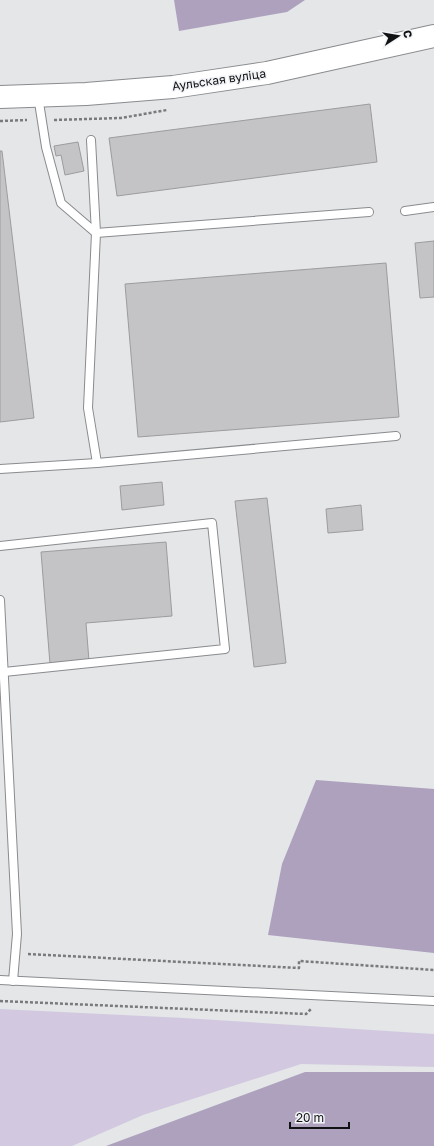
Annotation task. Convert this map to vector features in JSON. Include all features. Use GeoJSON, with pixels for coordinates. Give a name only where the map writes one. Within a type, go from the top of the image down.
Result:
{"type":"FeatureCollection","features":[{"type":"Feature","properties":{"kind":"street","name":"Аульская вуліца"},"geometry":{"type":"LineString","coordinates":[[0,96],[38,96],[173,87],[267,73],[434,36]]}},
{"type":"Feature","properties":{"kind":"lane"},"geometry":{"type":"LineString","coordinates":[[38,96],[46,147],[61,203],[96,232],[369,212]]}},
{"type":"Feature","properties":{"kind":"lane"},"geometry":{"type":"LineString","coordinates":[[91,140],[96,232],[88,408],[97,463]]}},
{"type":"Feature","properties":{"kind":"lane"},"geometry":{"type":"LineString","coordinates":[[404,211],[434,207]]}},
{"type":"Feature","properties":{"kind":"lane"},"geometry":{"type":"LineString","coordinates":[[0,469],[97,463],[396,436]]}},
{"type":"Feature","properties":{"kind":"lane"},"geometry":{"type":"LineString","coordinates":[[0,546],[212,523],[225,649],[4,672]]}},
{"type":"Feature","properties":{"kind":"lane"},"geometry":{"type":"LineString","coordinates":[[0,600],[17,934],[13,981]]}},
{"type":"Feature","properties":{"kind":"lane"},"geometry":{"type":"LineString","coordinates":[[0,980],[434,1001]]}},
{"type":"Feature","properties":{"kind":"path"},"geometry":{"type":"LineString","coordinates":[[15,953],[299,968],[299,961],[434,970]]}},
{"type":"Feature","properties":{"kind":"path"},"geometry":{"type":"LineString","coordinates":[[0,1001],[306,1014],[324,996]]}},
{"type":"Feature","properties":{"kind":"shaded area"},"geometry":{"type":"Polygon","coordinates":[[[174,0],[305,0],[287,12],[179,31],[174,0]]]}},
{"type":"Feature","properties":{"kind":"shaded area"},"geometry":{"type":"Polygon","coordinates":[[[316,780],[434,789],[434,953],[268,935],[282,864],[316,780]]]}},
{"type":"Feature","properties":{"kind":"shaded area"},"geometry":{"type":"Polygon","coordinates":[[[0,1009],[184,1018],[434,1034],[434,1067],[301,1064],[143,1115],[72,1146],[0,1146],[0,1009]]]}},
{"type":"Feature","properties":{"kind":"shaded area"},"geometry":{"type":"Polygon","coordinates":[[[305,1072],[434,1072],[434,1146],[106,1146],[305,1072]]]}},
{"type":"Feature","properties":{"kind":"building"},"geometry":{"type":"Polygon","coordinates":[[[370,104],[377,162],[117,196],[109,138],[370,104]]]}},
{"type":"Feature","properties":{"kind":"building"},"geometry":{"type":"Polygon","coordinates":[[[78,142],[84,171],[65,175],[61,155],[56,156],[54,146],[78,142]]]}},
{"type":"Feature","properties":{"kind":"building"},"geometry":{"type":"Polygon","coordinates":[[[0,151],[2,151],[34,418],[0,422],[0,151]]]}},
{"type":"Feature","properties":{"kind":"building"},"geometry":{"type":"Polygon","coordinates":[[[434,241],[434,297],[420,298],[415,243],[434,241]]]}},
{"type":"Feature","properties":{"kind":"building"},"geometry":{"type":"Polygon","coordinates":[[[386,263],[399,417],[138,437],[125,284],[386,263]]]}},
{"type":"Feature","properties":{"kind":"building"},"geometry":{"type":"Polygon","coordinates":[[[162,482],[164,505],[122,510],[120,486],[162,482]]]}},
{"type":"Feature","properties":{"kind":"building"},"geometry":{"type":"Polygon","coordinates":[[[267,498],[286,663],[254,667],[235,501],[267,498]]]}},
{"type":"Feature","properties":{"kind":"building"},"geometry":{"type":"Polygon","coordinates":[[[361,505],[363,530],[328,533],[326,509],[361,505]]]}},
{"type":"Feature","properties":{"kind":"building"},"geometry":{"type":"Polygon","coordinates":[[[166,542],[172,616],[86,623],[89,661],[50,664],[41,552],[166,542]]]}}]}
